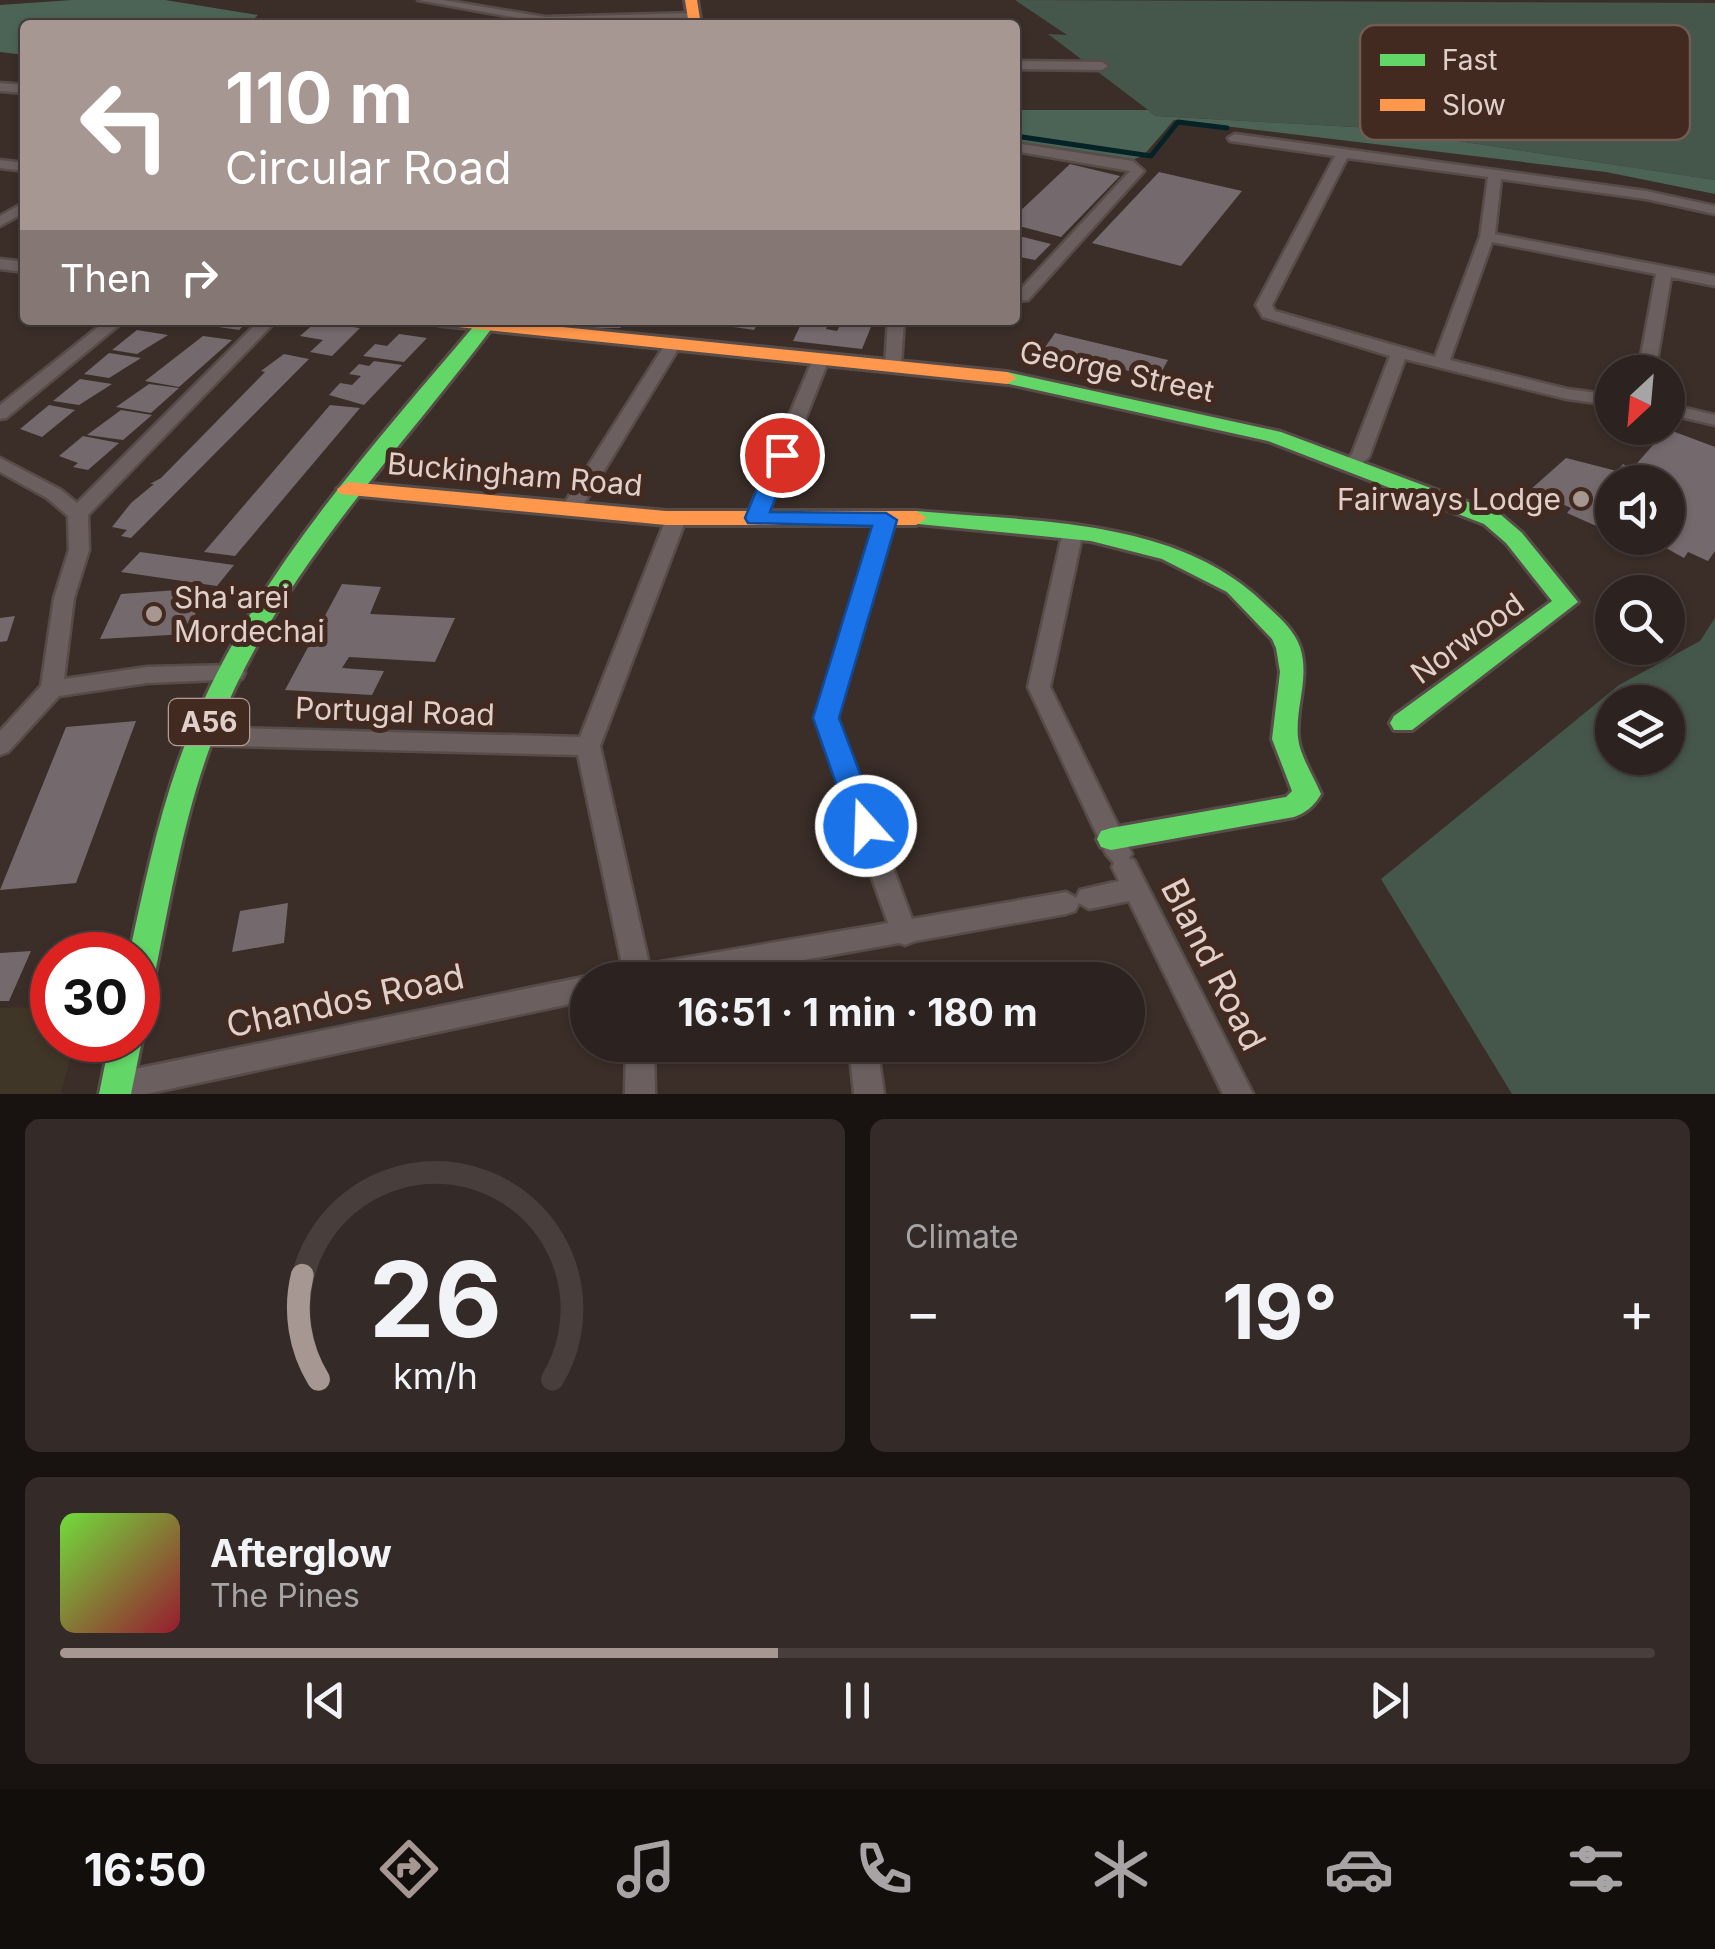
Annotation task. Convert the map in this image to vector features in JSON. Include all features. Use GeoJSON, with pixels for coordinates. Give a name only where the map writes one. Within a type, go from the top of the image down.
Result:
{"type":"FeatureCollection","features":[{"type":"Feature","properties":{"kind":"main road"},"geometry":{"type":"LineString","coordinates":[[348,489],[484,325]]}},
{"type":"Feature","properties":{"kind":"main road","name":"George Street"},"geometry":{"type":"LineString","coordinates":[[502,325],[1090,391],[1274,436],[1492,519],[1514,538],[1566,602]]}},
{"type":"Feature","properties":{"kind":"main road","name":"Buckingham Road"},"geometry":{"type":"LineString","coordinates":[[348,489],[676,519],[1015,524],[1072,531],[1167,554],[1220,576],[1271,621],[1290,656],[1292,695],[1284,728],[1305,787],[1304,801],[1122,862]]}},
{"type":"Feature","properties":{"kind":"main road","name":"A56"},"geometry":{"type":"LineString","coordinates":[[149,932],[176,811],[201,736],[266,612],[348,489]]}},
{"type":"Feature","properties":{"kind":"main road","name":"Norwood"},"geometry":{"type":"LineString","coordinates":[[1403,722],[1566,602]]}},
{"type":"Feature","properties":{"kind":"main road"},"geometry":{"type":"LineString","coordinates":[[116,1090],[122,1062]]}},
{"type":"Feature","properties":{"kind":"street"},"geometry":{"type":"LineString","coordinates":[[423,0],[545,20],[693,14]]}},
{"type":"Feature","properties":{"kind":"street"},"geometry":{"type":"LineString","coordinates":[[1020,65],[1102,66]]}},
{"type":"Feature","properties":{"kind":"street"},"geometry":{"type":"LineString","coordinates":[[1235,138],[1495,173],[1715,210]]}},
{"type":"Feature","properties":{"kind":"street"},"geometry":{"type":"LineString","coordinates":[[1020,148],[1116,160],[1133,164],[1137,171],[1020,295]]}},
{"type":"Feature","properties":{"kind":"street"},"geometry":{"type":"LineString","coordinates":[[1344,151],[1264,305],[1269,314],[1299,326],[1440,363],[1595,398]]}},
{"type":"Feature","properties":{"kind":"street"},"geometry":{"type":"LineString","coordinates":[[1440,363],[1487,237],[1495,173]]}},
{"type":"Feature","properties":{"kind":"street"},"geometry":{"type":"LineString","coordinates":[[1487,237],[1715,281]]}},
{"type":"Feature","properties":{"kind":"street"},"geometry":{"type":"LineString","coordinates":[[1649,355],[1664,273]]}},
{"type":"Feature","properties":{"kind":"street"},"geometry":{"type":"LineString","coordinates":[[0,414],[111,325]]}},
{"type":"Feature","properties":{"kind":"street"},"geometry":{"type":"LineString","coordinates":[[78,514],[263,325]]}},
{"type":"Feature","properties":{"kind":"street"},"geometry":{"type":"LineString","coordinates":[[894,366],[896,325]]}},
{"type":"Feature","properties":{"kind":"street"},"geometry":{"type":"LineString","coordinates":[[572,507],[672,346]]}},
{"type":"Feature","properties":{"kind":"street"},"geometry":{"type":"LineString","coordinates":[[1349,465],[1360,457],[1399,352]]}},
{"type":"Feature","properties":{"kind":"street"},"geometry":{"type":"LineString","coordinates":[[756,518],[821,360]]}},
{"type":"Feature","properties":{"kind":"street"},"geometry":{"type":"LineString","coordinates":[[1685,413],[1715,420]]}},
{"type":"Feature","properties":{"kind":"street"},"geometry":{"type":"LineString","coordinates":[[0,464],[54,494],[78,514],[80,550],[64,598],[52,689],[0,746]]}},
{"type":"Feature","properties":{"kind":"street"},"geometry":{"type":"LineString","coordinates":[[631,962],[588,746],[676,519]]}},
{"type":"Feature","properties":{"kind":"street"},"geometry":{"type":"LineString","coordinates":[[886,520],[826,718],[905,934]]}},
{"type":"Feature","properties":{"kind":"street","name":"Bland Road"},"geometry":{"type":"LineString","coordinates":[[1072,531],[1039,687],[1238,1094]]}},
{"type":"Feature","properties":{"kind":"street"},"geometry":{"type":"LineString","coordinates":[[52,689],[148,675],[234,672]]}},
{"type":"Feature","properties":{"kind":"street","name":"Portugal Road"},"geometry":{"type":"LineString","coordinates":[[201,736],[588,746]]}},
{"type":"Feature","properties":{"kind":"street"},"geometry":{"type":"LineString","coordinates":[[736,962],[1078,901],[1122,862]]}},
{"type":"Feature","properties":{"kind":"street","name":"Chandos Road"},"geometry":{"type":"LineString","coordinates":[[116,1090],[570,992]]}},
{"type":"Feature","properties":{"kind":"street"},"geometry":{"type":"LineString","coordinates":[[640,1062],[640,1094]]}},
{"type":"Feature","properties":{"kind":"street"},"geometry":{"type":"LineString","coordinates":[[864,1062],[869,1094]]}},
{"type":"Feature","properties":{"kind":"shaded area"},"geometry":{"type":"Polygon","coordinates":[[[30,1007],[30,1062],[69,1062],[61,1094],[0,1094],[0,1008],[30,1007]]]}},
{"type":"Feature","properties":{"kind":"green space"},"geometry":{"type":"Polygon","coordinates":[[[165,0],[258,15],[253,20],[20,20],[20,54],[0,52],[0,5],[165,0]]]}},
{"type":"Feature","properties":{"kind":"green space"},"geometry":{"type":"Polygon","coordinates":[[[1015,0],[1715,3],[1715,180],[1451,140],[1690,140],[1690,25],[1360,25],[1360,127],[1156,116],[1048,34],[1067,35],[1015,0]]]}},
{"type":"Feature","properties":{"kind":"green space"},"geometry":{"type":"Polygon","coordinates":[[[1020,110],[1148,110],[1156,116],[1360,127],[1360,140],[1451,140],[1715,180],[1715,194],[1606,172],[1174,120],[1143,156],[1129,161],[1020,144],[1020,110]]]}},
{"type":"Feature","properties":{"kind":"green space"},"geometry":{"type":"Polygon","coordinates":[[[1715,618],[1715,1094],[1512,1094],[1381,879],[1595,705],[1595,775],[1685,775],[1685,685],[1619,685],[1656,665],[1685,665],[1685,649],[1700,641],[1715,618]]]}},
{"type":"Feature","properties":{"kind":"building"},"geometry":{"type":"Polygon","coordinates":[[[1070,164],[1120,176],[1061,237],[1020,226],[1020,211],[1070,164]]]}},
{"type":"Feature","properties":{"kind":"building"},"geometry":{"type":"Polygon","coordinates":[[[1159,172],[1242,191],[1181,266],[1092,243],[1159,172]]]}},
{"type":"Feature","properties":{"kind":"building"},"geometry":{"type":"Polygon","coordinates":[[[1020,236],[1051,244],[1035,260],[1020,257],[1020,236]]]}},
{"type":"Feature","properties":{"kind":"building"},"geometry":{"type":"Polygon","coordinates":[[[205,325],[244,325],[239,330],[205,325]]]}},
{"type":"Feature","properties":{"kind":"building"},"geometry":{"type":"Polygon","coordinates":[[[313,325],[360,328],[332,356],[310,352],[323,340],[300,336],[313,325]]]}},
{"type":"Feature","properties":{"kind":"building"},"geometry":{"type":"Polygon","coordinates":[[[577,325],[625,325],[620,328],[577,325]]]}},
{"type":"Feature","properties":{"kind":"building"},"geometry":{"type":"Polygon","coordinates":[[[720,325],[757,325],[754,330],[720,325]]]}},
{"type":"Feature","properties":{"kind":"building"},"geometry":{"type":"Polygon","coordinates":[[[801,325],[828,325],[826,329],[837,331],[840,325],[871,327],[862,349],[793,341],[801,325]]]}},
{"type":"Feature","properties":{"kind":"building"},"geometry":{"type":"Polygon","coordinates":[[[137,330],[168,335],[137,354],[112,350],[137,330]]]}},
{"type":"Feature","properties":{"kind":"building"},"geometry":{"type":"Polygon","coordinates":[[[1055,333],[1168,360],[1158,378],[1043,350],[1055,333]]]}},
{"type":"Feature","properties":{"kind":"building"},"geometry":{"type":"Polygon","coordinates":[[[399,334],[427,338],[404,362],[363,356],[375,344],[387,346],[399,334]]]}},
{"type":"Feature","properties":{"kind":"building"},"geometry":{"type":"Polygon","coordinates":[[[203,336],[232,340],[179,387],[145,381],[203,336]]]}},
{"type":"Feature","properties":{"kind":"building"},"geometry":{"type":"Polygon","coordinates":[[[109,353],[141,358],[109,378],[84,374],[109,353]]]}},
{"type":"Feature","properties":{"kind":"building"},"geometry":{"type":"Polygon","coordinates":[[[284,354],[309,359],[131,538],[121,536],[127,530],[112,527],[131,503],[161,478],[265,372],[261,371],[284,354]]]}},
{"type":"Feature","properties":{"kind":"building"},"geometry":{"type":"Polygon","coordinates":[[[374,361],[402,365],[364,405],[329,395],[340,383],[352,385],[361,376],[349,374],[359,364],[369,366],[374,361]]]}},
{"type":"Feature","properties":{"kind":"building"},"geometry":{"type":"Polygon","coordinates":[[[80,379],[112,384],[79,405],[53,401],[80,379]]]}},
{"type":"Feature","properties":{"kind":"building"},"geometry":{"type":"Polygon","coordinates":[[[149,384],[179,388],[151,413],[116,407],[149,384]]]}},
{"type":"Feature","properties":{"kind":"building"},"geometry":{"type":"Polygon","coordinates":[[[49,405],[75,410],[42,437],[20,429],[49,405]]]}},
{"type":"Feature","properties":{"kind":"building"},"geometry":{"type":"Polygon","coordinates":[[[330,405],[360,408],[235,556],[204,552],[330,405]]]}},
{"type":"Feature","properties":{"kind":"building"},"geometry":{"type":"Polygon","coordinates":[[[121,410],[152,415],[123,440],[87,435],[121,410]]]}},
{"type":"Feature","properties":{"kind":"building"},"geometry":{"type":"Polygon","coordinates":[[[83,436],[119,443],[88,470],[73,467],[78,463],[59,456],[83,436]]]}},
{"type":"Feature","properties":{"kind":"building","name":"Fairways Lodge"},"geometry":{"type":"Polygon","coordinates":[[[1685,436],[1715,447],[1715,551],[1708,561],[1688,552],[1684,558],[1679,555],[1685,555],[1685,465],[1636,465],[1653,445],[1685,445],[1685,436]]]}},
{"type":"Feature","properties":{"kind":"building","name":"Fairways Lodge"},"geometry":{"type":"Polygon","coordinates":[[[1566,458],[1595,465],[1595,525],[1567,513],[1571,508],[1530,490],[1566,458]]]}},
{"type":"Feature","properties":{"kind":"building"},"geometry":{"type":"Polygon","coordinates":[[[140,552],[234,565],[217,586],[121,572],[140,552]]]}},
{"type":"Feature","properties":{"kind":"building"},"geometry":{"type":"Polygon","coordinates":[[[342,584],[381,587],[370,614],[455,618],[435,662],[349,657],[342,668],[384,671],[372,695],[285,690],[342,584]]]}},
{"type":"Feature","properties":{"kind":"building","name":"Sha'arei Mordechai"},"geometry":{"type":"Polygon","coordinates":[[[206,588],[187,634],[100,639],[121,594],[206,588]]]}},
{"type":"Feature","properties":{"kind":"building"},"geometry":{"type":"Polygon","coordinates":[[[15,616],[7,641],[0,642],[0,618],[15,616]]]}},
{"type":"Feature","properties":{"kind":"building"},"geometry":{"type":"Polygon","coordinates":[[[136,721],[76,883],[0,890],[66,727],[136,721]]]}},
{"type":"Feature","properties":{"kind":"building"},"geometry":{"type":"Polygon","coordinates":[[[288,903],[284,943],[232,952],[240,911],[288,903]]]}},
{"type":"Feature","properties":{"kind":"building"},"geometry":{"type":"Polygon","coordinates":[[[30,951],[9,1001],[0,1001],[0,953],[30,951]]]}},
{"type":"Feature","properties":{"kind":"waterway"},"geometry":{"type":"LineString","coordinates":[[1020,137],[1151,156],[1178,122],[1227,128]]}},
{"type":"Feature","properties":{"kind":"traffic: fast"},"geometry":{"type":"LineString","coordinates":[[149,932],[180,799],[200,739],[255,627],[367,467],[485,325]]}},
{"type":"Feature","properties":{"kind":"traffic: fast"},"geometry":{"type":"LineString","coordinates":[[1007,378],[1274,436],[1492,519],[1514,538],[1566,602],[1403,723]]}},
{"type":"Feature","properties":{"kind":"traffic: fast"},"geometry":{"type":"LineString","coordinates":[[916,518],[1091,534],[1170,554],[1235,587],[1282,635],[1292,672],[1285,739],[1307,794],[1294,806],[1111,839]]}},
{"type":"Feature","properties":{"kind":"traffic: fast"},"geometry":{"type":"LineString","coordinates":[[115,1094],[122,1062]]}},
{"type":"Feature","properties":{"kind":"traffic: slow"},"geometry":{"type":"LineString","coordinates":[[691,0],[694,20]]}},
{"type":"Feature","properties":{"kind":"traffic: slow"},"geometry":{"type":"LineString","coordinates":[[488,325],[1007,378]]}},
{"type":"Feature","properties":{"kind":"traffic: slow"},"geometry":{"type":"LineString","coordinates":[[348,489],[666,518],[916,518]]}},
{"type":"Feature","properties":{"kind":"place","name":"Fairways Lodge"},"geometry":{"type":"Point","coordinates":[1581,499]}},
{"type":"Feature","properties":{"kind":"place","name":"Sha'arei Mordechai"},"geometry":{"type":"Point","coordinates":[154,614]}},
{"type":"Feature","properties":{"kind":"route"},"geometry":{"type":"LineString","coordinates":[[782,455],[756,518],[886,520],[826,718],[866,826]]}}]}
